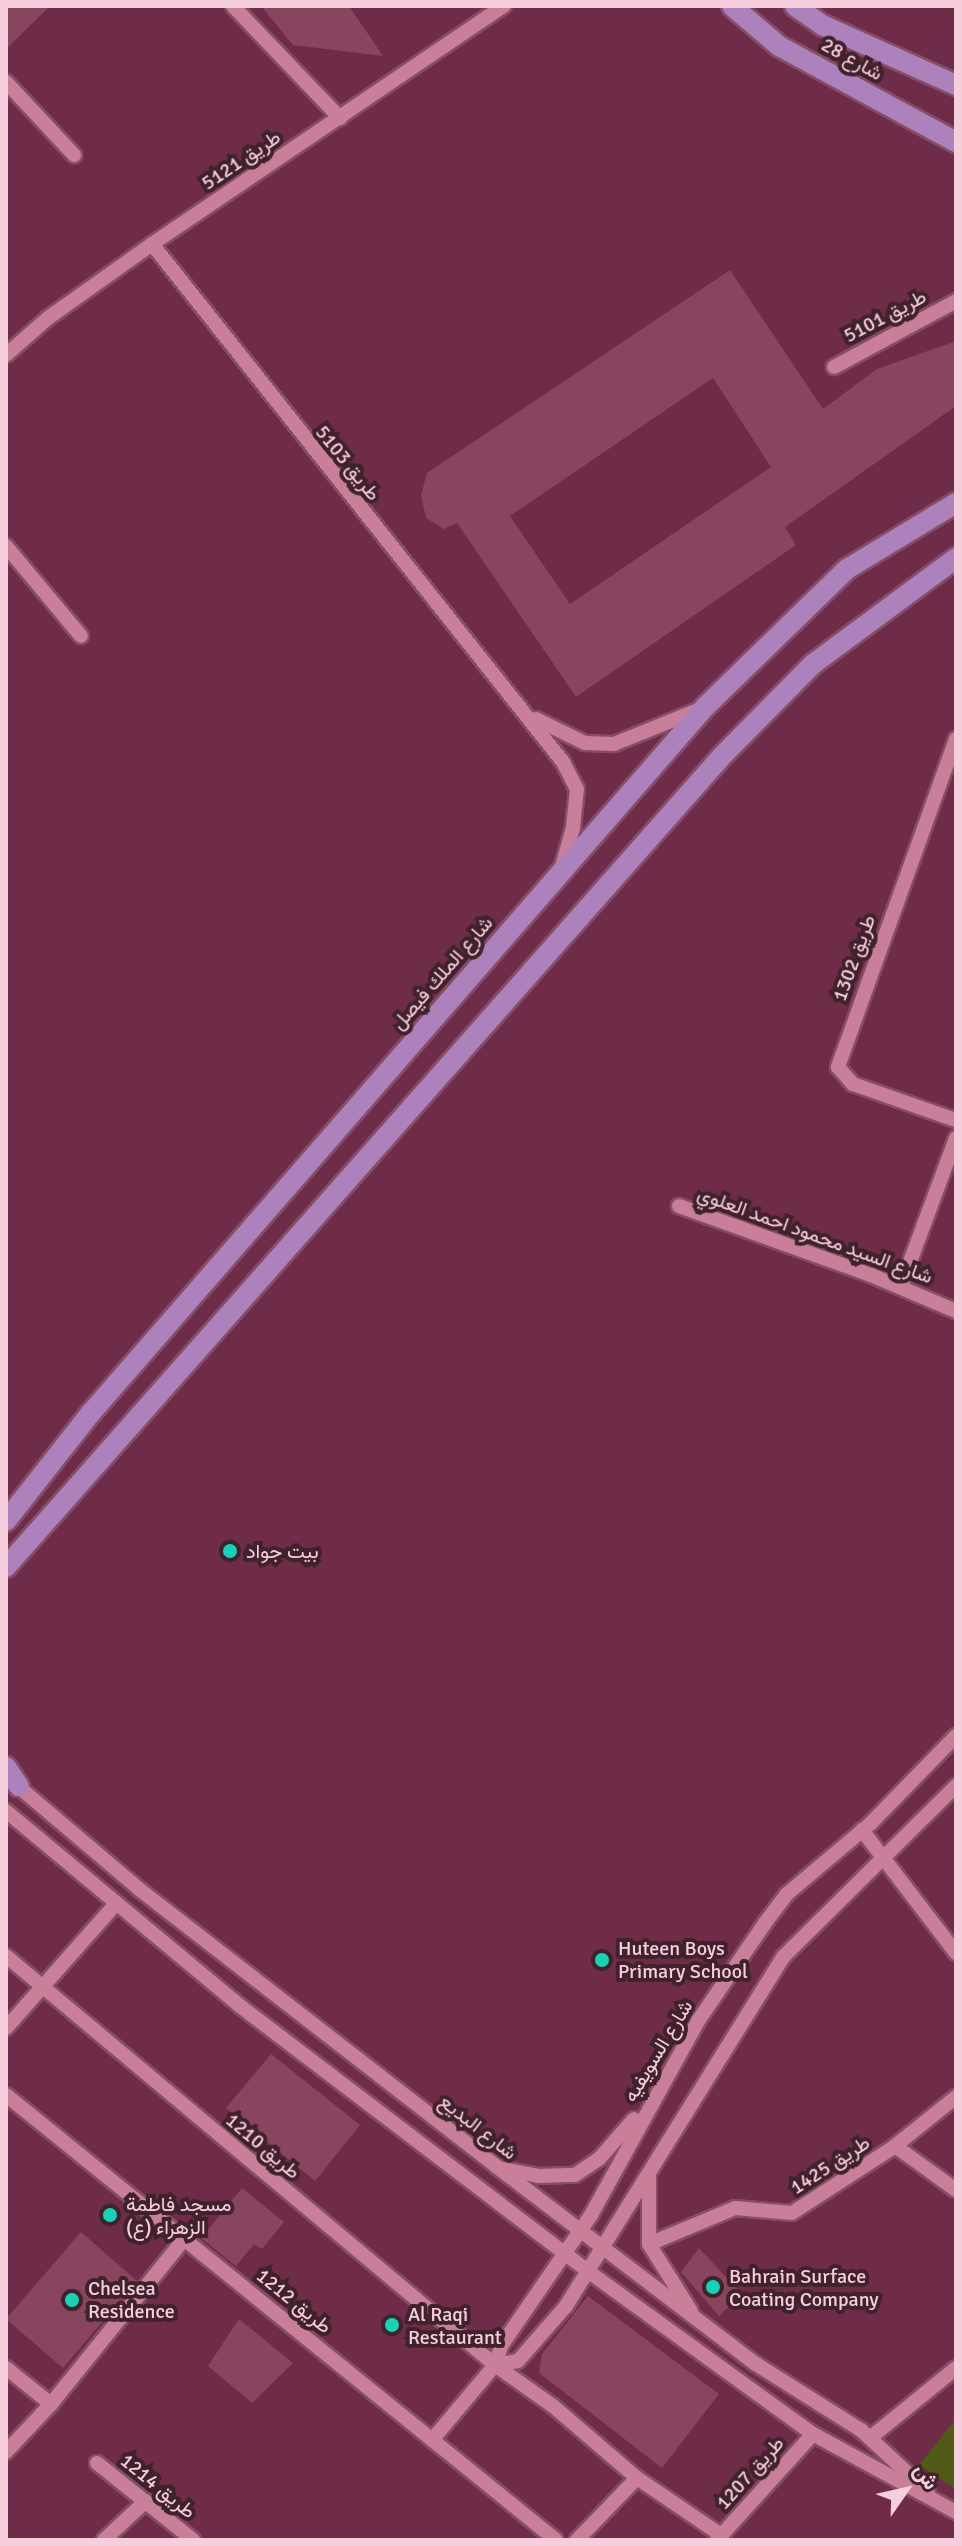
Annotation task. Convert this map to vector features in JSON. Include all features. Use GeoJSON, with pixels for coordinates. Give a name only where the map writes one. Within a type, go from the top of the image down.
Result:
{"type":"FeatureCollection","features":[{"type":"Feature","properties":{"kind":"main road","name":"شارع 28"},"geometry":{"type":"LineString","coordinates":[[732,6],[779,46],[956,142]]}},
{"type":"Feature","properties":{"kind":"main road","name":"شارع 28"},"geometry":{"type":"LineString","coordinates":[[795,6],[822,25],[956,85]]}},
{"type":"Feature","properties":{"kind":"main road","name":"شارع الملك فيصل"},"geometry":{"type":"LineString","coordinates":[[6,1521],[112,1388],[705,707],[847,569],[956,503]]}},
{"type":"Feature","properties":{"kind":"main road"},"geometry":{"type":"LineString","coordinates":[[7,1567],[722,756],[813,664],[956,558]]}},
{"type":"Feature","properties":{"kind":"main road"},"geometry":{"type":"LineString","coordinates":[[6,1767],[12,1781]]}},
{"type":"Feature","properties":{"kind":"street"},"geometry":{"type":"LineString","coordinates":[[233,6],[340,118]]}},
{"type":"Feature","properties":{"kind":"street","name":"طريق 5121"},"geometry":{"type":"LineString","coordinates":[[6,355],[48,318],[152,244],[504,6]]}},
{"type":"Feature","properties":{"kind":"street"},"geometry":{"type":"LineString","coordinates":[[6,82],[74,155]]}},
{"type":"Feature","properties":{"kind":"street","name":"طريق 5103"},"geometry":{"type":"LineString","coordinates":[[152,244],[516,706],[548,742],[577,789],[573,828],[558,877]]}},
{"type":"Feature","properties":{"kind":"street","name":"طريق 5101"},"geometry":{"type":"LineString","coordinates":[[834,367],[956,301]]}},
{"type":"Feature","properties":{"kind":"street"},"geometry":{"type":"LineString","coordinates":[[6,546],[81,636]]}},
{"type":"Feature","properties":{"kind":"street","name":"طريق 5103"},"geometry":{"type":"LineString","coordinates":[[516,706],[556,733],[585,743],[614,744],[705,707]]}},
{"type":"Feature","properties":{"kind":"street","name":"طريق 1302"},"geometry":{"type":"LineString","coordinates":[[956,739],[838,1067],[853,1084],[956,1120]]}},
{"type":"Feature","properties":{"kind":"street"},"geometry":{"type":"LineString","coordinates":[[901,1286],[956,1138]]}},
{"type":"Feature","properties":{"kind":"street","name":"شارع السيد محمود احمد العلوي"},"geometry":{"type":"LineString","coordinates":[[679,1206],[901,1286],[956,1311]]}},
{"type":"Feature","properties":{"kind":"street","name":"شارع السيد محمود احمد العلوي"},"geometry":{"type":"LineString","coordinates":[[938,1302],[956,1303]]}},
{"type":"Feature","properties":{"kind":"street","name":"شارع السويفيه"},"geometry":{"type":"LineString","coordinates":[[582,2230],[650,2101],[698,2021],[787,1894],[862,1830],[956,1736]]}},
{"type":"Feature","properties":{"kind":"street","name":"شارع البديع"},"geometry":{"type":"LineString","coordinates":[[12,1781],[139,1889],[698,2321],[870,2438],[934,2498]]}},
{"type":"Feature","properties":{"kind":"street"},"geometry":{"type":"LineString","coordinates":[[495,2365],[518,2361],[589,2272],[784,1956],[956,1786]]}},
{"type":"Feature","properties":{"kind":"street","name":"شارع البديع"},"geometry":{"type":"LineString","coordinates":[[6,1811],[115,1905],[589,2272],[813,2434],[956,2512]]}},
{"type":"Feature","properties":{"kind":"street"},"geometry":{"type":"LineString","coordinates":[[862,1830],[956,1953]]}},
{"type":"Feature","properties":{"kind":"street"},"geometry":{"type":"LineString","coordinates":[[6,2028],[115,1905]]}},
{"type":"Feature","properties":{"kind":"street","name":"طريق 1210"},"geometry":{"type":"LineString","coordinates":[[6,1956],[495,2365],[553,2406],[637,2478],[719,2537]]}},
{"type":"Feature","properties":{"kind":"street","name":"طريق 1212"},"geometry":{"type":"LineString","coordinates":[[6,2095],[556,2540]]}},
{"type":"Feature","properties":{"kind":"street","name":"طريق 1425"},"geometry":{"type":"LineString","coordinates":[[649,2244],[735,2208],[792,2213],[895,2146],[956,2097]]}},
{"type":"Feature","properties":{"kind":"street"},"geometry":{"type":"LineString","coordinates":[[497,2167],[556,2177],[585,2170],[650,2101]]}},
{"type":"Feature","properties":{"kind":"street","name":"طريق 1425"},"geometry":{"type":"LineString","coordinates":[[895,2146],[956,2190]]}},
{"type":"Feature","properties":{"kind":"street"},"geometry":{"type":"LineString","coordinates":[[650,2174],[649,2244],[698,2321]]}},
{"type":"Feature","properties":{"kind":"street"},"geometry":{"type":"LineString","coordinates":[[432,2440],[495,2365],[501,2346],[582,2230]]}},
{"type":"Feature","properties":{"kind":"street"},"geometry":{"type":"LineString","coordinates":[[6,2452],[51,2404],[185,2238]]}},
{"type":"Feature","properties":{"kind":"street"},"geometry":{"type":"LineString","coordinates":[[6,2368],[51,2404]]}},
{"type":"Feature","properties":{"kind":"street"},"geometry":{"type":"LineString","coordinates":[[870,2438],[956,2368]]}},
{"type":"Feature","properties":{"kind":"street","name":"طريق 1207"},"geometry":{"type":"LineString","coordinates":[[719,2537],[813,2434]]}},
{"type":"Feature","properties":{"kind":"street","name":"طريق 1214"},"geometry":{"type":"LineString","coordinates":[[97,2463],[193,2540]]}},
{"type":"Feature","properties":{"kind":"street"},"geometry":{"type":"LineString","coordinates":[[577,2540],[637,2478]]}},
{"type":"Feature","properties":{"kind":"street"},"geometry":{"type":"LineString","coordinates":[[104,2540],[146,2501]]}},
{"type":"Feature","properties":{"kind":"green space"},"geometry":{"type":"Polygon","coordinates":[[[956,2419],[956,2489],[919,2465],[956,2419]]]}},
{"type":"Feature","properties":{"kind":"building"},"geometry":{"type":"Polygon","coordinates":[[[6,6],[50,6],[6,49],[6,6]]]}},
{"type":"Feature","properties":{"kind":"building"},"geometry":{"type":"Polygon","coordinates":[[[261,6],[349,6],[383,56],[293,45],[261,6]]]}},
{"type":"Feature","properties":{"kind":"building"},"geometry":{"type":"Polygon","coordinates":[[[730,270],[823,409],[877,369],[956,341],[956,406],[785,527],[796,545],[576,697],[457,523],[444,529],[426,518],[421,495],[427,473],[730,270]],[[713,378],[510,516],[570,604],[771,467],[713,378]]]}},
{"type":"Feature","properties":{"kind":"building"},"geometry":{"type":"Polygon","coordinates":[[[271,2054],[360,2125],[315,2181],[226,2108],[271,2054]]]}},
{"type":"Feature","properties":{"kind":"building"},"geometry":{"type":"Polygon","coordinates":[[[242,2188],[284,2222],[262,2249],[254,2244],[236,2266],[201,2238],[242,2188]]]}},
{"type":"Feature","properties":{"kind":"building","name":"Chelsea Residence"},"geometry":{"type":"Polygon","coordinates":[[[81,2232],[137,2281],[63,2368],[6,2319],[81,2232]]]}},
{"type":"Feature","properties":{"kind":"building","name":"Bahrain Surface Coating Company"},"geometry":{"type":"Polygon","coordinates":[[[699,2248],[742,2294],[719,2316],[681,2272],[699,2248]]]}},
{"type":"Feature","properties":{"kind":"building"},"geometry":{"type":"Polygon","coordinates":[[[588,2296],[719,2394],[662,2468],[539,2373],[542,2354],[588,2296]]]}},
{"type":"Feature","properties":{"kind":"building"},"geometry":{"type":"Polygon","coordinates":[[[239,2319],[293,2363],[252,2403],[208,2366],[239,2319]]]}},
{"type":"Feature","properties":{"kind":"place","name":"بيت جواد"},"geometry":{"type":"Point","coordinates":[230,1551]}},
{"type":"Feature","properties":{"kind":"place","name":"Huteen Boys Primary School"},"geometry":{"type":"Point","coordinates":[602,1960]}},
{"type":"Feature","properties":{"kind":"place","name":"مسجد فاطمة الزهراء (ع)"},"geometry":{"type":"Point","coordinates":[110,2215]}},
{"type":"Feature","properties":{"kind":"place","name":"Bahrain Surface Coating Company"},"geometry":{"type":"Point","coordinates":[713,2287]}},
{"type":"Feature","properties":{"kind":"place","name":"Chelsea Residence"},"geometry":{"type":"Point","coordinates":[72,2300]}},
{"type":"Feature","properties":{"kind":"place","name":"Al Raqi Restaurant"},"geometry":{"type":"Point","coordinates":[392,2325]}}]}
